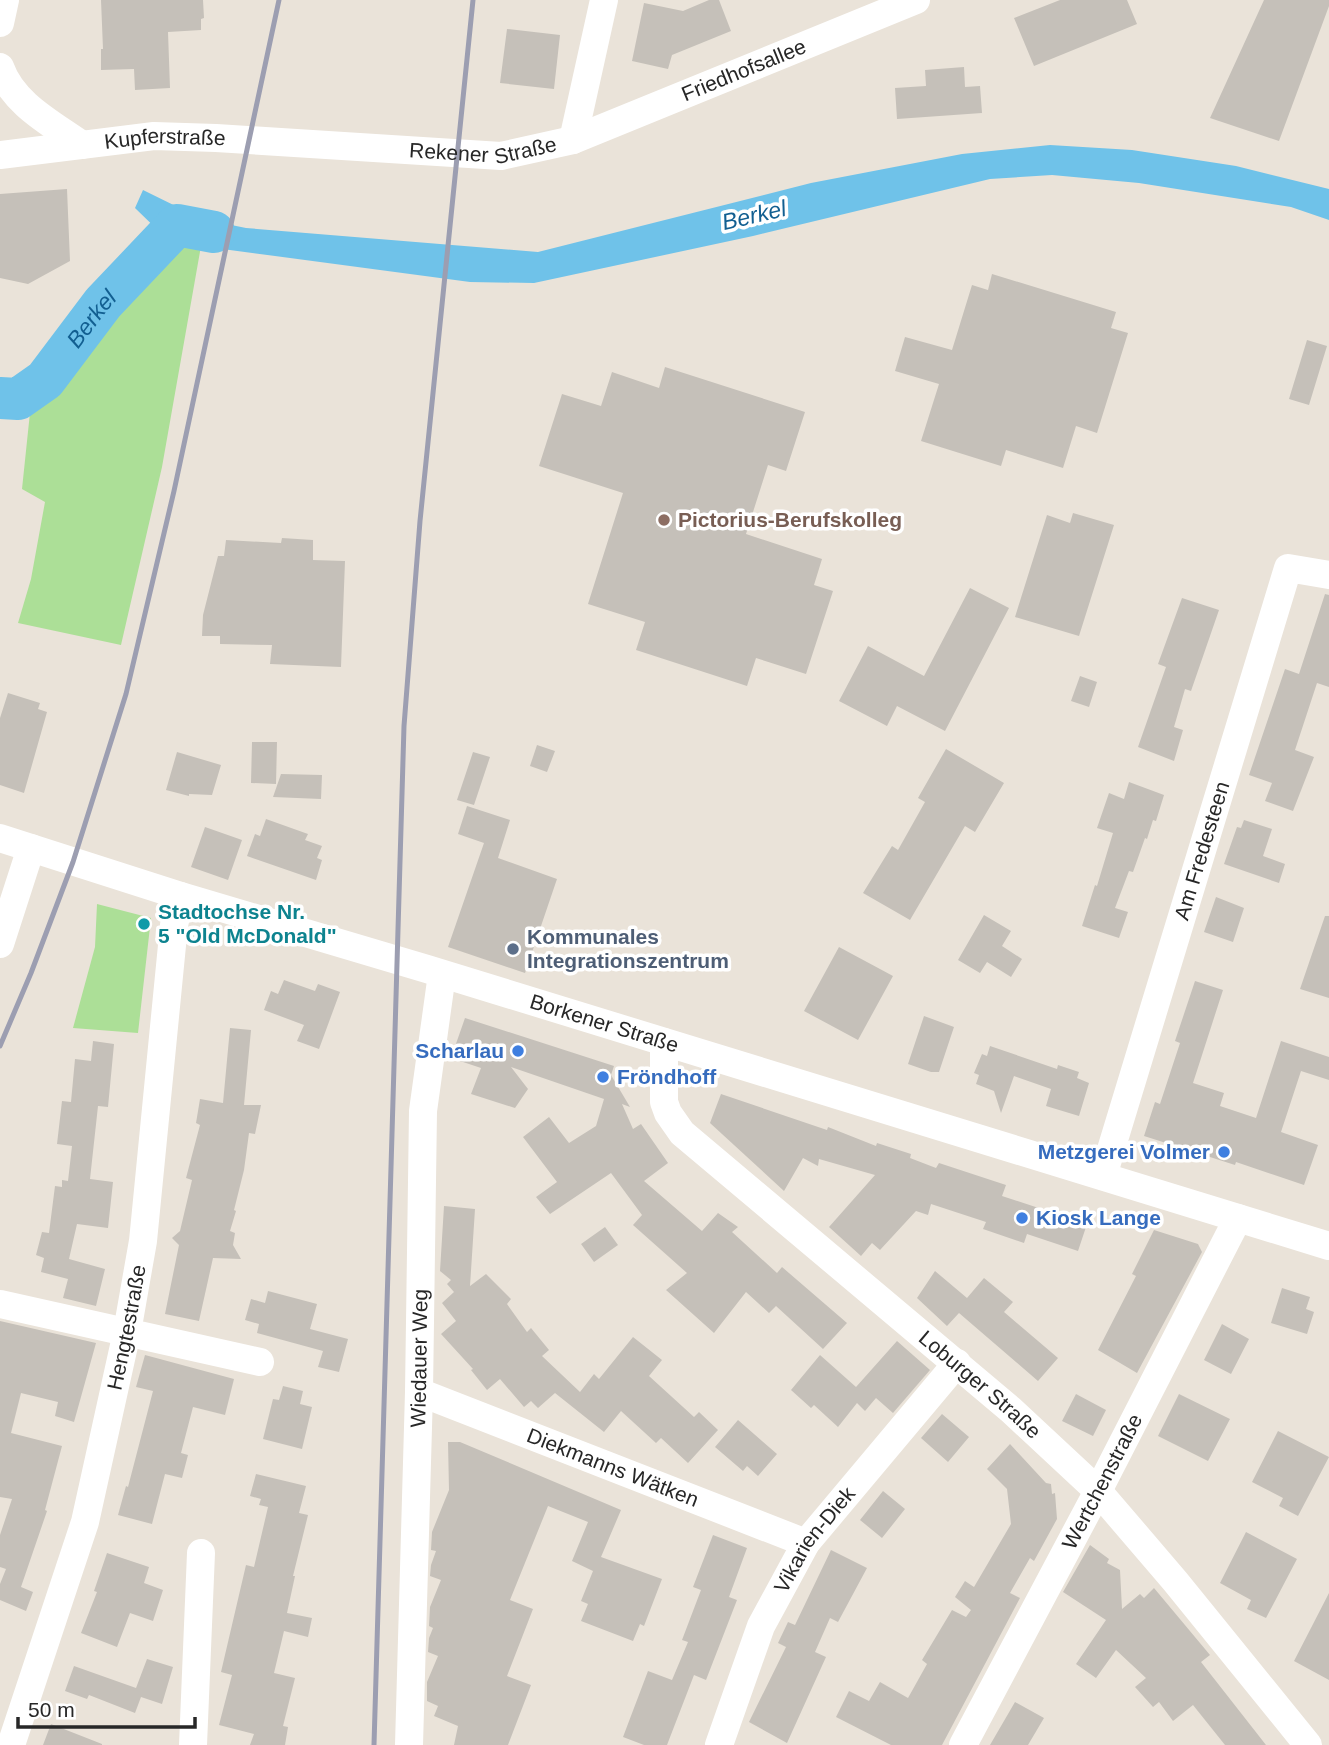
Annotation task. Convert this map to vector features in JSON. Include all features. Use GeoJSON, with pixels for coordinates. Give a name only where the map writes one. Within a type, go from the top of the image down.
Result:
{"type":"FeatureCollection","features":[{"type":"Feature","properties":{"kind":"street"},"geometry":{"type":"LineString","coordinates":[[0,23],[5,0]]}},
{"type":"Feature","properties":{"kind":"street","name":"Rekener Straße"},"geometry":{"type":"LineString","coordinates":[[248,140],[501,156],[573,140],[604,0]]}},
{"type":"Feature","properties":{"kind":"street","name":"Friedhofsallee"},"geometry":{"type":"LineString","coordinates":[[573,140],[916,0]]}},
{"type":"Feature","properties":{"kind":"street","name":"Kupferstraße"},"geometry":{"type":"LineString","coordinates":[[0,67],[11,90],[34,112],[82,145]]}},
{"type":"Feature","properties":{"kind":"street","name":"Kupferstraße"},"geometry":{"type":"LineString","coordinates":[[0,155],[154,136],[248,140]]}},
{"type":"Feature","properties":{"kind":"street","name":"Am Fredesteen"},"geometry":{"type":"LineString","coordinates":[[1103,1176],[1288,568],[1329,575]]}},
{"type":"Feature","properties":{"kind":"street","name":"Borkener Straße"},"geometry":{"type":"LineString","coordinates":[[0,838],[181,896],[1329,1246]]}},
{"type":"Feature","properties":{"kind":"street"},"geometry":{"type":"LineString","coordinates":[[0,944],[31,848]]}},
{"type":"Feature","properties":{"kind":"street","name":"Hengtestraße"},"geometry":{"type":"LineString","coordinates":[[11,1745],[85,1522],[127,1332],[144,1241],[172,950],[181,896]]}},
{"type":"Feature","properties":{"kind":"street","name":"Wiedauer Weg"},"geometry":{"type":"LineString","coordinates":[[409,1745],[419,1392],[423,1111],[442,974]]}},
{"type":"Feature","properties":{"kind":"street","name":"Loburger Straße"},"geometry":{"type":"LineString","coordinates":[[664,1042],[664,1102],[682,1133],[957,1363],[1098,1491],[1308,1745]]}},
{"type":"Feature","properties":{"kind":"street","name":"Wertchenstraße"},"geometry":{"type":"LineString","coordinates":[[963,1745],[1098,1491],[1238,1218]]}},
{"type":"Feature","properties":{"kind":"street"},"geometry":{"type":"LineString","coordinates":[[0,1304],[260,1362]]}},
{"type":"Feature","properties":{"kind":"street","name":"Vikarien-Diek"},"geometry":{"type":"LineString","coordinates":[[719,1745],[761,1626],[806,1544],[957,1363]]}},
{"type":"Feature","properties":{"kind":"street","name":"Diekmanns Wätken"},"geometry":{"type":"LineString","coordinates":[[419,1392],[806,1544]]}},
{"type":"Feature","properties":{"kind":"street"},"geometry":{"type":"LineString","coordinates":[[193,1745],[201,1553]]}},
{"type":"Feature","properties":{"kind":"green space"},"geometry":{"type":"Polygon","coordinates":[[[170,242],[201,246],[162,467],[121,645],[18,623],[31,579],[45,502],[22,489],[31,403],[71,361],[111,308],[170,242]]]}},
{"type":"Feature","properties":{"kind":"green space"},"geometry":{"type":"Polygon","coordinates":[[[97,904],[151,918],[138,1033],[73,1028],[95,947],[97,904]]]}},
{"type":"Feature","properties":{"kind":"water"},"geometry":{"type":"Polygon","coordinates":[[[1050,145],[1132,150],[1236,166],[1329,189],[1329,220],[1291,207],[1139,183],[1052,175],[990,179],[753,236],[534,283],[470,282],[170,242],[135,208],[143,190],[202,219],[246,228],[538,252],[811,183],[962,154],[1050,145]]]}},
{"type":"Feature","properties":{"kind":"building"},"geometry":{"type":"Polygon","coordinates":[[[101,0],[203,0],[204,18],[201,19],[201,30],[168,32],[170,88],[135,90],[134,69],[101,70],[101,0]]]}},
{"type":"Feature","properties":{"kind":"building"},"geometry":{"type":"Polygon","coordinates":[[[709,0],[719,0],[731,31],[672,55],[668,69],[632,61],[644,3],[683,11],[709,0]]]}},
{"type":"Feature","properties":{"kind":"building"},"geometry":{"type":"Polygon","coordinates":[[[1060,0],[1127,0],[1137,24],[1034,66],[1014,18],[1060,0]]]}},
{"type":"Feature","properties":{"kind":"building"},"geometry":{"type":"Polygon","coordinates":[[[1264,0],[1329,0],[1279,141],[1210,118],[1264,0]]]}},
{"type":"Feature","properties":{"kind":"building"},"geometry":{"type":"Polygon","coordinates":[[[507,29],[560,35],[554,89],[500,83],[507,29]]]}},
{"type":"Feature","properties":{"kind":"building"},"geometry":{"type":"Polygon","coordinates":[[[964,67],[965,87],[980,86],[982,113],[897,119],[895,88],[926,86],[925,70],[964,67]]]}},
{"type":"Feature","properties":{"kind":"building"},"geometry":{"type":"Polygon","coordinates":[[[67,189],[70,261],[28,284],[0,278],[0,194],[67,189]]]}},
{"type":"Feature","properties":{"kind":"building"},"geometry":{"type":"Polygon","coordinates":[[[992,274],[1116,312],[1111,328],[1128,333],[1097,433],[1076,426],[1063,468],[1006,450],[1001,466],[921,441],[939,384],[895,371],[905,337],[952,350],[972,285],[988,290],[992,274]]]}},
{"type":"Feature","properties":{"kind":"building"},"geometry":{"type":"Polygon","coordinates":[[[1307,340],[1327,346],[1309,405],[1289,399],[1307,340]]]}},
{"type":"Feature","properties":{"kind":"building"},"geometry":{"type":"Polygon","coordinates":[[[665,367],[805,412],[786,471],[768,465],[746,534],[822,559],[814,585],[833,591],[806,674],[756,658],[747,686],[636,650],[645,622],[588,604],[623,493],[539,466],[562,394],[601,406],[612,372],[659,388],[665,367]]]}},
{"type":"Feature","properties":{"kind":"building"},"geometry":{"type":"Polygon","coordinates":[[[1073,513],[1114,525],[1079,636],[1015,617],[1047,515],[1070,523],[1073,513]]]}},
{"type":"Feature","properties":{"kind":"building"},"geometry":{"type":"Polygon","coordinates":[[[282,538],[313,540],[313,560],[345,561],[341,667],[270,664],[272,645],[220,644],[220,636],[202,636],[203,615],[218,556],[224,556],[226,540],[281,543],[282,538]]]}},
{"type":"Feature","properties":{"kind":"building"},"geometry":{"type":"Polygon","coordinates":[[[970,588],[1009,608],[945,731],[897,706],[887,726],[839,701],[868,646],[924,676],[970,588]]]}},
{"type":"Feature","properties":{"kind":"building"},"geometry":{"type":"Polygon","coordinates":[[[1325,594],[1329,595],[1329,687],[1317,683],[1295,750],[1314,757],[1293,811],[1265,801],[1272,783],[1249,775],[1285,669],[1299,674],[1325,594]]]}},
{"type":"Feature","properties":{"kind":"building"},"geometry":{"type":"Polygon","coordinates":[[[1182,598],[1219,610],[1191,691],[1185,689],[1174,727],[1183,730],[1174,761],[1138,747],[1166,667],[1158,664],[1182,598]]]}},
{"type":"Feature","properties":{"kind":"building"},"geometry":{"type":"Polygon","coordinates":[[[1080,676],[1097,682],[1089,707],[1071,701],[1080,676]]]}},
{"type":"Feature","properties":{"kind":"building"},"geometry":{"type":"Polygon","coordinates":[[[8,693],[40,703],[38,709],[47,712],[24,793],[0,785],[0,718],[8,693]]]}},
{"type":"Feature","properties":{"kind":"building"},"geometry":{"type":"Polygon","coordinates":[[[252,742],[277,742],[276,784],[251,783],[252,742]]]}},
{"type":"Feature","properties":{"kind":"building"},"geometry":{"type":"Polygon","coordinates":[[[537,745],[555,751],[547,772],[530,766],[537,745]]]}},
{"type":"Feature","properties":{"kind":"building"},"geometry":{"type":"Polygon","coordinates":[[[946,749],[1004,783],[975,832],[965,826],[910,920],[863,893],[892,846],[898,850],[925,802],[918,798],[946,749]]]}},
{"type":"Feature","properties":{"kind":"building"},"geometry":{"type":"Polygon","coordinates":[[[177,752],[221,765],[212,795],[189,796],[166,790],[177,752]]]}},
{"type":"Feature","properties":{"kind":"building"},"geometry":{"type":"Polygon","coordinates":[[[473,752],[490,757],[474,805],[457,800],[473,752]]]}},
{"type":"Feature","properties":{"kind":"building"},"geometry":{"type":"Polygon","coordinates":[[[281,774],[322,775],[321,799],[273,797],[281,774]]]}},
{"type":"Feature","properties":{"kind":"building"},"geometry":{"type":"Polygon","coordinates":[[[1129,782],[1164,795],[1156,821],[1153,820],[1133,872],[1129,871],[1115,908],[1128,912],[1119,938],[1082,926],[1113,833],[1097,828],[1109,793],[1124,799],[1129,782]]]}},
{"type":"Feature","properties":{"kind":"building"},"geometry":{"type":"Polygon","coordinates":[[[467,806],[510,820],[498,858],[557,879],[525,973],[448,947],[484,843],[458,834],[467,806]]]}},
{"type":"Feature","properties":{"kind":"building"},"geometry":{"type":"Polygon","coordinates":[[[266,819],[308,834],[305,840],[322,846],[317,858],[322,860],[316,880],[247,856],[255,834],[260,836],[266,819]]]}},
{"type":"Feature","properties":{"kind":"building"},"geometry":{"type":"Polygon","coordinates":[[[1244,820],[1272,829],[1263,856],[1285,864],[1279,883],[1224,864],[1237,827],[1241,828],[1244,820]]]}},
{"type":"Feature","properties":{"kind":"building"},"geometry":{"type":"Polygon","coordinates":[[[205,827],[242,840],[228,880],[191,867],[205,827]]]}},
{"type":"Feature","properties":{"kind":"building"},"geometry":{"type":"Polygon","coordinates":[[[1216,897],[1244,908],[1233,942],[1204,932],[1216,897]]]}},
{"type":"Feature","properties":{"kind":"building"},"geometry":{"type":"Polygon","coordinates":[[[984,915],[1011,931],[1002,946],[1022,959],[1011,977],[987,962],[980,973],[958,960],[984,915]]]}},
{"type":"Feature","properties":{"kind":"building"},"geometry":{"type":"Polygon","coordinates":[[[1325,916],[1329,916],[1329,998],[1300,989],[1325,916]]]}},
{"type":"Feature","properties":{"kind":"building"},"geometry":{"type":"Polygon","coordinates":[[[839,947],[893,976],[858,1040],[804,1011],[839,947]]]}},
{"type":"Feature","properties":{"kind":"building"},"geometry":{"type":"Polygon","coordinates":[[[284,980],[315,991],[318,984],[340,992],[319,1049],[297,1041],[304,1025],[264,1010],[271,991],[278,994],[284,980]]]}},
{"type":"Feature","properties":{"kind":"building"},"geometry":{"type":"Polygon","coordinates":[[[1195,981],[1223,990],[1193,1083],[1224,1093],[1220,1106],[1256,1118],[1281,1041],[1329,1057],[1329,1080],[1301,1071],[1281,1132],[1318,1145],[1304,1185],[1144,1136],[1155,1102],[1160,1104],[1180,1043],[1175,1041],[1195,981]]]}},
{"type":"Feature","properties":{"kind":"building"},"geometry":{"type":"Polygon","coordinates":[[[924,1016],[954,1027],[939,1072],[908,1064],[924,1016]]]}},
{"type":"Feature","properties":{"kind":"building"},"geometry":{"type":"Polygon","coordinates":[[[465,1018],[614,1066],[611,1075],[630,1107],[622,1104],[633,1129],[641,1124],[668,1163],[644,1181],[702,1231],[718,1213],[738,1227],[732,1232],[777,1273],[782,1267],[847,1323],[823,1349],[776,1306],[769,1313],[746,1292],[714,1333],[666,1290],[687,1273],[633,1225],[642,1215],[611,1173],[550,1214],[536,1197],[557,1182],[523,1137],[549,1117],[569,1143],[596,1126],[604,1099],[511,1067],[528,1089],[515,1108],[471,1094],[481,1068],[451,1058],[465,1018]]]}},
{"type":"Feature","properties":{"kind":"building"},"geometry":{"type":"Polygon","coordinates":[[[230,1028],[251,1030],[244,1105],[261,1105],[255,1134],[249,1133],[244,1170],[230,1231],[235,1233],[233,1245],[241,1259],[213,1258],[199,1321],[165,1314],[179,1245],[172,1238],[180,1231],[192,1180],[186,1178],[200,1125],[196,1123],[200,1099],[223,1103],[230,1028]]]}},
{"type":"Feature","properties":{"kind":"building"},"geometry":{"type":"Polygon","coordinates":[[[93,1041],[114,1044],[108,1107],[98,1106],[90,1179],[113,1182],[108,1228],[77,1224],[69,1259],[105,1269],[96,1306],[63,1298],[68,1279],[41,1272],[44,1258],[36,1255],[42,1232],[49,1233],[55,1186],[62,1187],[62,1180],[68,1181],[72,1146],[57,1144],[62,1101],[71,1102],[75,1059],[91,1061],[93,1041]]]}},
{"type":"Feature","properties":{"kind":"building"},"geometry":{"type":"Polygon","coordinates":[[[990,1046],[1057,1069],[1058,1065],[1079,1072],[1077,1078],[1089,1083],[1079,1116],[1046,1106],[1051,1089],[1014,1076],[1001,1113],[994,1091],[976,1084],[979,1075],[974,1073],[982,1054],[987,1056],[990,1046]]]}},
{"type":"Feature","properties":{"kind":"building"},"geometry":{"type":"Polygon","coordinates":[[[721,1094],[827,1130],[828,1127],[876,1146],[877,1143],[911,1154],[910,1158],[936,1168],[939,1163],[1006,1185],[1002,1196],[1087,1224],[1078,1251],[1027,1234],[1024,1243],[983,1229],[986,1222],[931,1204],[928,1215],[916,1211],[880,1250],[872,1243],[861,1256],[829,1227],[875,1175],[819,1159],[818,1166],[803,1158],[784,1191],[710,1123],[721,1094]]]}},
{"type":"Feature","properties":{"kind":"building"},"geometry":{"type":"Polygon","coordinates":[[[444,1206],[475,1209],[470,1286],[486,1274],[511,1299],[507,1304],[527,1332],[531,1328],[549,1350],[542,1356],[580,1392],[594,1374],[599,1379],[633,1337],[662,1360],[649,1376],[694,1417],[699,1412],[718,1430],[688,1463],[661,1438],[656,1443],[621,1411],[604,1432],[555,1393],[538,1408],[531,1401],[524,1407],[500,1379],[487,1390],[471,1370],[473,1369],[441,1334],[456,1321],[442,1303],[454,1292],[447,1284],[451,1280],[440,1271],[444,1206]]]}},
{"type":"Feature","properties":{"kind":"building"},"geometry":{"type":"Polygon","coordinates":[[[605,1227],[618,1245],[594,1262],[581,1244],[605,1227]]]}},
{"type":"Feature","properties":{"kind":"building"},"geometry":{"type":"Polygon","coordinates":[[[1154,1230],[1198,1244],[1202,1252],[1137,1373],[1098,1350],[1136,1276],[1132,1274],[1154,1230]]]}},
{"type":"Feature","properties":{"kind":"building"},"geometry":{"type":"Polygon","coordinates":[[[935,1271],[967,1298],[984,1278],[1013,1302],[1004,1312],[1058,1358],[1038,1381],[959,1313],[947,1326],[917,1298],[935,1271]]]}},
{"type":"Feature","properties":{"kind":"building"},"geometry":{"type":"Polygon","coordinates":[[[1282,1288],[1310,1297],[1306,1309],[1314,1312],[1307,1334],[1271,1323],[1282,1288]]]}},
{"type":"Feature","properties":{"kind":"building"},"geometry":{"type":"Polygon","coordinates":[[[268,1291],[317,1304],[310,1329],[348,1339],[339,1372],[318,1367],[323,1351],[257,1333],[259,1324],[245,1320],[251,1299],[265,1303],[268,1291]]]}},
{"type":"Feature","properties":{"kind":"building"},"geometry":{"type":"Polygon","coordinates":[[[0,1321],[96,1343],[74,1422],[55,1416],[58,1402],[21,1393],[11,1433],[62,1446],[45,1510],[47,1511],[21,1587],[33,1592],[26,1611],[0,1600],[0,1584],[6,1569],[0,1567],[0,1535],[12,1499],[0,1497],[0,1321]]]}},
{"type":"Feature","properties":{"kind":"building"},"geometry":{"type":"Polygon","coordinates":[[[1222,1324],[1249,1339],[1231,1374],[1204,1360],[1222,1324]]]}},
{"type":"Feature","properties":{"kind":"building"},"geometry":{"type":"Polygon","coordinates":[[[897,1341],[930,1370],[893,1413],[876,1398],[865,1411],[857,1403],[838,1427],[814,1405],[811,1408],[791,1390],[820,1355],[856,1387],[897,1341]]]}},
{"type":"Feature","properties":{"kind":"building"},"geometry":{"type":"Polygon","coordinates":[[[145,1355],[234,1379],[225,1415],[193,1407],[181,1453],[188,1455],[182,1478],[165,1474],[152,1524],[118,1515],[153,1391],[136,1387],[145,1355]]]}},
{"type":"Feature","properties":{"kind":"building"},"geometry":{"type":"Polygon","coordinates":[[[283,1386],[303,1391],[300,1404],[312,1407],[302,1449],[263,1439],[273,1399],[279,1400],[283,1386]]]}},
{"type":"Feature","properties":{"kind":"building"},"geometry":{"type":"Polygon","coordinates":[[[1076,1394],[1106,1410],[1093,1436],[1062,1421],[1076,1394]]]}},
{"type":"Feature","properties":{"kind":"building"},"geometry":{"type":"Polygon","coordinates":[[[1179,1394],[1230,1419],[1208,1461],[1158,1436],[1179,1394]]]}},
{"type":"Feature","properties":{"kind":"building"},"geometry":{"type":"Polygon","coordinates":[[[942,1414],[969,1437],[948,1462],[921,1438],[942,1414]]]}},
{"type":"Feature","properties":{"kind":"building"},"geometry":{"type":"Polygon","coordinates":[[[738,1420],[777,1454],[758,1476],[747,1466],[743,1471],[715,1447],[738,1420]]]}},
{"type":"Feature","properties":{"kind":"building"},"geometry":{"type":"Polygon","coordinates":[[[1278,1431],[1329,1457],[1298,1516],[1279,1506],[1283,1498],[1252,1482],[1278,1431]]]}},
{"type":"Feature","properties":{"kind":"building"},"geometry":{"type":"Polygon","coordinates":[[[448,1442],[460,1442],[621,1510],[601,1557],[662,1579],[644,1626],[640,1624],[633,1641],[581,1621],[588,1604],[581,1601],[593,1571],[572,1561],[588,1522],[548,1506],[510,1600],[533,1609],[507,1676],[531,1685],[508,1745],[454,1745],[458,1726],[434,1716],[438,1706],[427,1701],[427,1682],[438,1656],[428,1652],[433,1628],[429,1626],[430,1607],[441,1580],[430,1576],[436,1551],[431,1550],[432,1532],[449,1490],[448,1442]]]}},
{"type":"Feature","properties":{"kind":"building"},"geometry":{"type":"Polygon","coordinates":[[[1010,1444],[1046,1483],[1051,1484],[1052,1494],[1055,1493],[1057,1519],[1034,1561],[1030,1558],[1010,1593],[1020,1598],[942,1745],[891,1745],[836,1717],[849,1691],[869,1701],[880,1682],[908,1698],[927,1664],[922,1660],[952,1610],[966,1617],[971,1610],[955,1597],[965,1581],[974,1587],[1011,1524],[1007,1489],[987,1469],[1010,1444]]]}},
{"type":"Feature","properties":{"kind":"building"},"geometry":{"type":"Polygon","coordinates":[[[256,1474],[306,1486],[299,1513],[308,1515],[287,1613],[312,1618],[308,1637],[284,1631],[274,1673],[295,1678],[283,1726],[288,1727],[285,1745],[250,1745],[254,1734],[219,1725],[232,1675],[221,1672],[246,1565],[254,1567],[268,1507],[259,1505],[261,1499],[250,1496],[256,1474]]]}},
{"type":"Feature","properties":{"kind":"building"},"geometry":{"type":"Polygon","coordinates":[[[883,1491],[905,1509],[882,1538],[860,1520],[883,1491]]]}},
{"type":"Feature","properties":{"kind":"building"},"geometry":{"type":"Polygon","coordinates":[[[1246,1532],[1297,1559],[1266,1618],[1247,1609],[1251,1600],[1220,1583],[1246,1532]]]}},
{"type":"Feature","properties":{"kind":"building"},"geometry":{"type":"Polygon","coordinates":[[[713,1535],[747,1548],[729,1597],[737,1600],[706,1680],[694,1675],[667,1745],[644,1745],[623,1737],[648,1671],[672,1680],[688,1642],[682,1640],[701,1590],[693,1587],[713,1535]]]}},
{"type":"Feature","properties":{"kind":"building"},"geometry":{"type":"Polygon","coordinates":[[[1090,1545],[1109,1559],[1107,1563],[1120,1570],[1122,1609],[1140,1594],[1144,1598],[1154,1588],[1210,1655],[1201,1662],[1266,1745],[1225,1745],[1193,1705],[1173,1721],[1159,1702],[1153,1707],[1135,1687],[1146,1678],[1116,1650],[1096,1678],[1076,1664],[1106,1620],[1063,1592],[1090,1545]]]}},
{"type":"Feature","properties":{"kind":"building"},"geometry":{"type":"Polygon","coordinates":[[[831,1550],[867,1568],[838,1622],[830,1618],[815,1652],[826,1657],[787,1743],[749,1722],[786,1647],[778,1643],[788,1622],[795,1625],[831,1550]]]}},
{"type":"Feature","properties":{"kind":"building"},"geometry":{"type":"Polygon","coordinates":[[[107,1553],[149,1567],[144,1583],[163,1590],[153,1621],[130,1613],[117,1647],[81,1633],[97,1592],[94,1591],[107,1553]]]}},
{"type":"Feature","properties":{"kind":"building"},"geometry":{"type":"Polygon","coordinates":[[[1329,1593],[1329,1680],[1294,1661],[1329,1593]]]}},
{"type":"Feature","properties":{"kind":"building"},"geometry":{"type":"Polygon","coordinates":[[[147,1659],[173,1667],[162,1704],[141,1697],[135,1713],[89,1695],[87,1699],[65,1691],[74,1666],[136,1688],[147,1659]]]}},
{"type":"Feature","properties":{"kind":"building"},"geometry":{"type":"Polygon","coordinates":[[[1015,1702],[1044,1718],[1028,1745],[990,1745],[1015,1702]]]}},
{"type":"Feature","properties":{"kind":"building"},"geometry":{"type":"Polygon","coordinates":[[[51,1724],[102,1744],[102,1745],[43,1745],[51,1724]]]}},
{"type":"Feature","properties":{"kind":"waterway","name":"Berkel"},"geometry":{"type":"LineString","coordinates":[[0,398],[18,399],[45,380],[103,303],[177,225],[214,232]]}},
{"type":"Feature","properties":{"kind":"railway"},"geometry":{"type":"LineString","coordinates":[[0,1046],[73,862],[126,694],[174,491],[279,0]]}},
{"type":"Feature","properties":{"kind":"railway"},"geometry":{"type":"LineString","coordinates":[[374,1745],[404,726],[420,521],[473,0]]}},
{"type":"Feature","properties":{"kind":"place","name":"Pictorius-Berufskolleg"},"geometry":{"type":"Point","coordinates":[664,520]}},
{"type":"Feature","properties":{"kind":"place","name":"Stadtochse Nr. 5 \"Old McDonald\""},"geometry":{"type":"Point","coordinates":[144,924]}},
{"type":"Feature","properties":{"kind":"place","name":"Kommunales Integrationszentrum"},"geometry":{"type":"Point","coordinates":[513,949]}},
{"type":"Feature","properties":{"kind":"place","name":"Scharlau"},"geometry":{"type":"Point","coordinates":[518,1051]}},
{"type":"Feature","properties":{"kind":"place","name":"Fröndhoff"},"geometry":{"type":"Point","coordinates":[603,1077]}},
{"type":"Feature","properties":{"kind":"place","name":"Metzgerei Volmer"},"geometry":{"type":"Point","coordinates":[1224,1152]}},
{"type":"Feature","properties":{"kind":"place","name":"Kiosk Lange"},"geometry":{"type":"Point","coordinates":[1022,1218]}}]}
